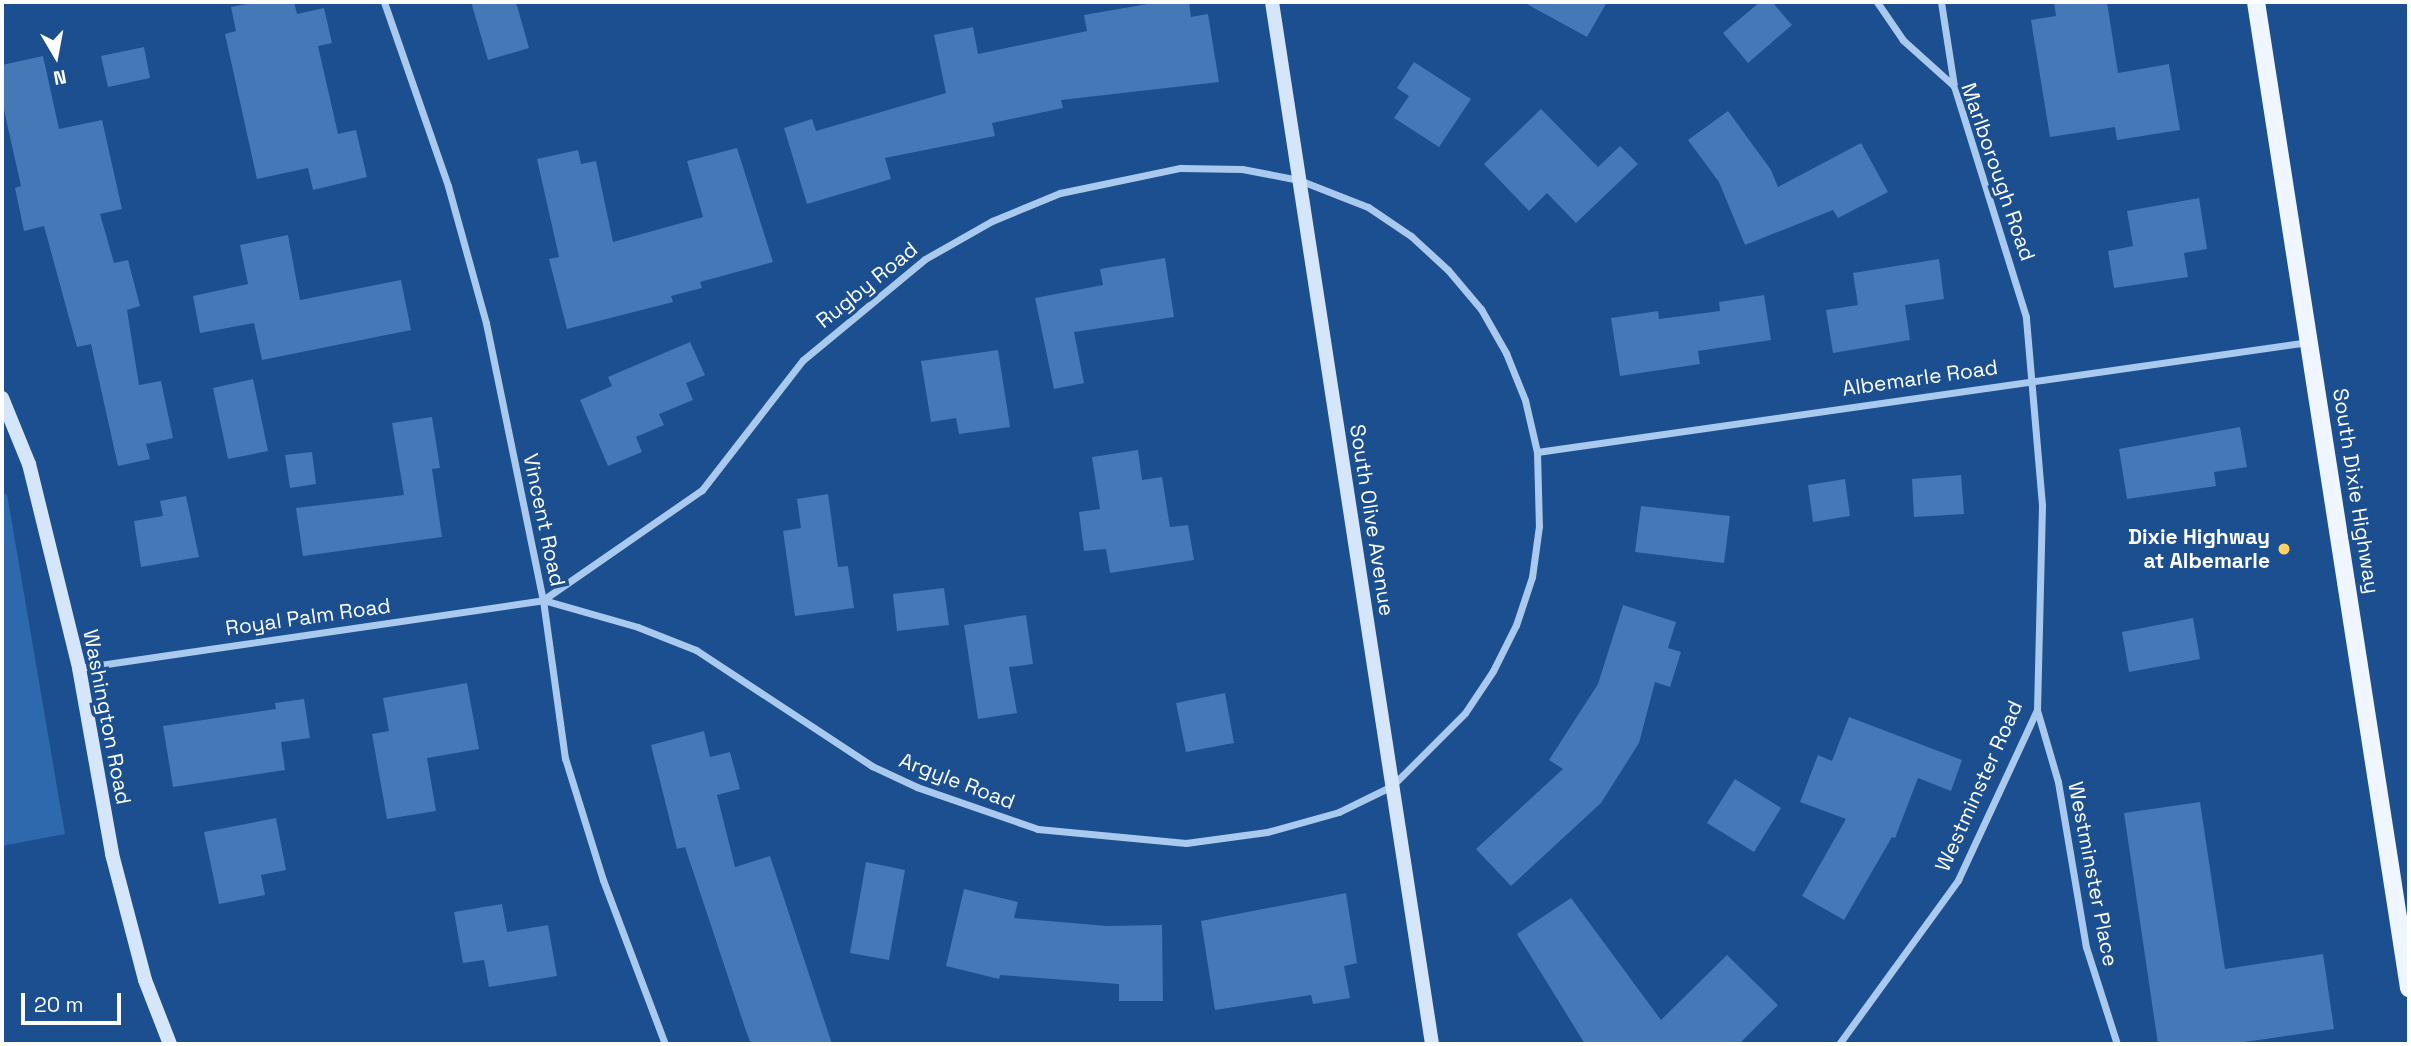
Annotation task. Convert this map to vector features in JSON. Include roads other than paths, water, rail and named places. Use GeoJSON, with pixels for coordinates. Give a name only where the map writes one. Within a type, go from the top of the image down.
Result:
{"type":"FeatureCollection","features":[{"type":"Feature","properties":{"kind":"main road","name":"South Dixie Highway"},"geometry":{"type":"LineString","coordinates":[[2256,2],[2409,988]]}},
{"type":"Feature","properties":{"kind":"street","name":"Vincent Road"},"geometry":{"type":"LineString","coordinates":[[384,2],[448,186],[482,311],[543,600],[565,758],[603,880],[665,1044]]}},
{"type":"Feature","properties":{"kind":"street","name":"South Olive Avenue"},"geometry":{"type":"LineString","coordinates":[[1272,2],[1432,1044]]}},
{"type":"Feature","properties":{"kind":"street","name":"Marlborough Road"},"geometry":{"type":"LineString","coordinates":[[1877,2],[1903,40],[1954,86],[1986,200],[2007,246],[2026,317],[2033,379]]}},
{"type":"Feature","properties":{"kind":"street"},"geometry":{"type":"LineString","coordinates":[[1941,2],[1954,86]]}},
{"type":"Feature","properties":{"kind":"street","name":"Rugby Road"},"geometry":{"type":"LineString","coordinates":[[543,600],[702,490],[803,360],[895,281],[970,233],[1060,193],[1180,168],[1242,169],[1299,180],[1368,208],[1411,236],[1448,270],[1480,309],[1506,353],[1525,400],[1537,452]]}},
{"type":"Feature","properties":{"kind":"street","name":"Albemarle Road"},"geometry":{"type":"LineString","coordinates":[[1537,452],[2033,379],[2309,342]]}},
{"type":"Feature","properties":{"kind":"street","name":"Westminster Road"},"geometry":{"type":"LineString","coordinates":[[1839,1044],[1958,880],[2037,710],[2042,505],[2033,379]]}},
{"type":"Feature","properties":{"kind":"street","name":"Washington Road"},"geometry":{"type":"LineString","coordinates":[[2,398],[29,464],[79,668],[112,854],[145,980],[170,1044]]}},
{"type":"Feature","properties":{"kind":"street","name":"Argyle Road"},"geometry":{"type":"LineString","coordinates":[[543,600],[638,627],[696,650],[872,766],[917,787],[1038,830],[1186,843],[1267,832],[1339,812],[1392,786],[1465,713],[1493,671],[1516,625],[1532,577],[1539,526],[1537,452]]}},
{"type":"Feature","properties":{"kind":"street","name":"Royal Palm Road"},"geometry":{"type":"LineString","coordinates":[[79,668],[543,600]]}},
{"type":"Feature","properties":{"kind":"street","name":"Westminster Place"},"geometry":{"type":"LineString","coordinates":[[2037,710],[2058,782],[2086,947],[2117,1044]]}},
{"type":"Feature","properties":{"kind":"place","name":"Dixie Highway at Albemarle"},"geometry":{"type":"Point","coordinates":[2284,549]}}]}
